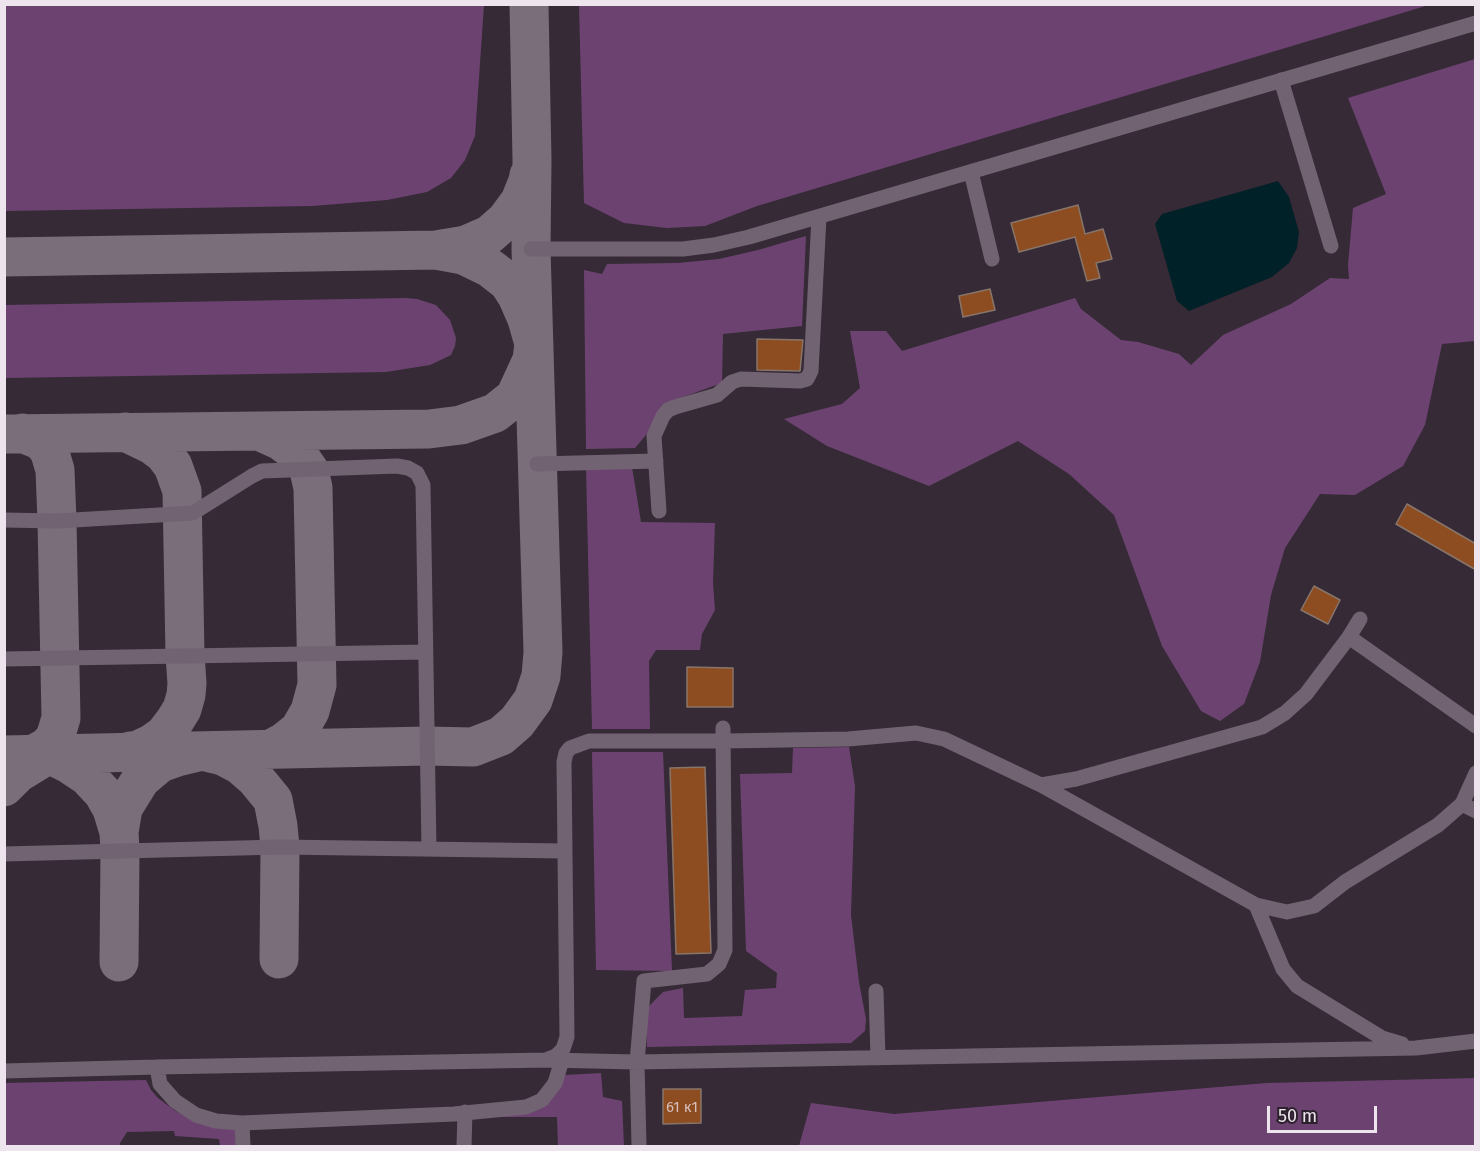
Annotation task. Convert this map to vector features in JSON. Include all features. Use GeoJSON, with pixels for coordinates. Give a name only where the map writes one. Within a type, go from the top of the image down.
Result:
{"type":"FeatureCollection","features":[{"type":"Feature","properties":{"kind":"street"},"geometry":{"type":"LineString","coordinates":[[531,249],[683,249],[749,237],[1476,23]]}},
{"type":"Feature","properties":{"kind":"street"},"geometry":{"type":"LineString","coordinates":[[1281,81],[1331,246]]}},
{"type":"Feature","properties":{"kind":"street"},"geometry":{"type":"LineString","coordinates":[[971,172],[992,259]]}},
{"type":"Feature","properties":{"kind":"street"},"geometry":{"type":"LineString","coordinates":[[658,511],[654,436],[668,410],[717,395],[732,382],[807,379],[811,371],[819,217]]}},
{"type":"Feature","properties":{"kind":"street"},"geometry":{"type":"LineString","coordinates":[[537,464],[656,461]]}},
{"type":"Feature","properties":{"kind":"street"},"geometry":{"type":"LineString","coordinates":[[4,520],[57,520],[193,513],[262,471],[397,466],[417,473],[423,485],[429,848]]}},
{"type":"Feature","properties":{"kind":"street"},"geometry":{"type":"LineString","coordinates":[[1041,785],[1076,779],[1262,727],[1285,713],[1306,694],[1360,619]]}},
{"type":"Feature","properties":{"kind":"street"},"geometry":{"type":"LineString","coordinates":[[1349,637],[1476,726]]}},
{"type":"Feature","properties":{"kind":"street"},"geometry":{"type":"LineString","coordinates":[[4,659],[425,652]]}},
{"type":"Feature","properties":{"kind":"street"},"geometry":{"type":"LineString","coordinates":[[157,1067],[160,1084],[175,1101],[196,1114],[216,1121],[242,1123],[465,1112],[526,1107],[542,1100],[555,1083],[554,1060],[563,1049],[567,1037],[564,762],[570,748],[589,741],[724,734],[848,739],[916,733],[944,739],[1041,785],[1256,905],[1287,912],[1314,906],[1345,882],[1469,808],[1476,773]]}},
{"type":"Feature","properties":{"kind":"street"},"geometry":{"type":"LineString","coordinates":[[639,1146],[637,1062],[644,981],[707,974],[719,964],[725,950],[724,734]]}},
{"type":"Feature","properties":{"kind":"street"},"geometry":{"type":"LineString","coordinates":[[4,854],[280,848],[564,850]]}},
{"type":"Feature","properties":{"kind":"street"},"geometry":{"type":"LineString","coordinates":[[1256,905],[1283,969],[1297,986],[1382,1038],[1416,1048]]}},
{"type":"Feature","properties":{"kind":"street"},"geometry":{"type":"LineString","coordinates":[[876,992],[878,1058]]}},
{"type":"Feature","properties":{"kind":"street"},"geometry":{"type":"LineString","coordinates":[[4,1071],[554,1060],[637,1062],[1416,1048],[1476,1041]]}},
{"type":"Feature","properties":{"kind":"street"},"geometry":{"type":"LineString","coordinates":[[465,1112],[465,1146]]}},
{"type":"Feature","properties":{"kind":"street"},"geometry":{"type":"LineString","coordinates":[[242,1123],[243,1146]]}},
{"type":"Feature","properties":{"kind":"shaded area"},"geometry":{"type":"Polygon","coordinates":[[[579,4],[1429,5],[757,206],[705,226],[667,228],[624,223],[584,203],[579,4]]]}},
{"type":"Feature","properties":{"kind":"shaded area"},"geometry":{"type":"Polygon","coordinates":[[[4,5],[484,5],[475,136],[465,160],[451,178],[427,192],[387,200],[312,206],[5,211],[4,5]]]}},
{"type":"Feature","properties":{"kind":"shaded area"},"geometry":{"type":"Polygon","coordinates":[[[1475,59],[1475,341],[1442,344],[1425,425],[1403,466],[1355,495],[1320,494],[1285,548],[1271,595],[1260,662],[1244,704],[1220,721],[1201,711],[1162,646],[1114,515],[1069,474],[1018,441],[929,486],[827,446],[784,419],[842,404],[860,388],[850,331],[886,331],[902,351],[1075,298],[1081,309],[1121,340],[1138,342],[1179,354],[1191,365],[1223,335],[1291,304],[1330,278],[1349,279],[1353,208],[1386,194],[1348,98],[1475,59]]]}},
{"type":"Feature","properties":{"kind":"shaded area"},"geometry":{"type":"Polygon","coordinates":[[[1278,181],[1289,197],[1299,232],[1297,248],[1289,263],[1272,277],[1189,311],[1177,301],[1155,224],[1162,214],[1278,181]]]}},
{"type":"Feature","properties":{"kind":"shaded area"},"geometry":{"type":"Polygon","coordinates":[[[806,236],[802,326],[723,334],[722,383],[669,402],[635,448],[586,449],[584,270],[602,274],[607,264],[678,263],[719,259],[806,236]]]}},
{"type":"Feature","properties":{"kind":"shaded area"},"geometry":{"type":"Polygon","coordinates":[[[406,298],[436,305],[450,320],[456,338],[451,355],[430,365],[386,372],[5,378],[5,305],[406,298]]]}},
{"type":"Feature","properties":{"kind":"shaded area"},"geometry":{"type":"Polygon","coordinates":[[[586,467],[632,467],[641,522],[715,523],[713,583],[715,610],[702,634],[700,650],[656,650],[649,661],[650,729],[592,729],[586,467]]]}},
{"type":"Feature","properties":{"kind":"shaded area"},"geometry":{"type":"Polygon","coordinates":[[[849,747],[855,786],[851,915],[866,1019],[865,1031],[851,1043],[647,1047],[646,1009],[663,992],[683,988],[684,1018],[742,1016],[745,990],[776,988],[777,973],[746,951],[740,774],[792,773],[793,748],[849,747]]]}},
{"type":"Feature","properties":{"kind":"shaded area"},"geometry":{"type":"Polygon","coordinates":[[[592,752],[663,752],[672,971],[596,970],[592,752]]]}},
{"type":"Feature","properties":{"kind":"shaded area"},"geometry":{"type":"Polygon","coordinates":[[[601,1073],[603,1097],[622,1101],[624,1146],[558,1146],[557,1117],[491,1117],[530,1109],[564,1075],[601,1073]]]}},
{"type":"Feature","properties":{"kind":"shaded area"},"geometry":{"type":"Polygon","coordinates":[[[1475,1078],[1475,1146],[799,1146],[811,1103],[894,1114],[1267,1083],[1475,1078]]]}},
{"type":"Feature","properties":{"kind":"shaded area"},"geometry":{"type":"Polygon","coordinates":[[[146,1080],[158,1098],[174,1110],[193,1120],[236,1129],[237,1146],[220,1146],[219,1139],[175,1136],[174,1131],[127,1132],[120,1146],[5,1146],[4,1083],[146,1080]]]}},
{"type":"Feature","properties":{"kind":"building"},"geometry":{"type":"Polygon","coordinates":[[[1078,205],[1085,234],[1103,229],[1112,259],[1096,263],[1100,278],[1087,281],[1075,237],[1019,252],[1011,223],[1078,205]]]}},
{"type":"Feature","properties":{"kind":"building"},"geometry":{"type":"Polygon","coordinates":[[[990,289],[995,310],[963,317],[959,296],[990,289]]]}},
{"type":"Feature","properties":{"kind":"building"},"geometry":{"type":"Polygon","coordinates":[[[757,339],[803,340],[800,371],[757,370],[757,339]]]}},
{"type":"Feature","properties":{"kind":"building"},"geometry":{"type":"Polygon","coordinates":[[[1407,504],[1476,544],[1476,570],[1396,524],[1407,504]]]}},
{"type":"Feature","properties":{"kind":"building"},"geometry":{"type":"Polygon","coordinates":[[[1314,586],[1340,600],[1328,624],[1301,610],[1314,586]]]}},
{"type":"Feature","properties":{"kind":"building"},"geometry":{"type":"Polygon","coordinates":[[[687,667],[733,668],[733,707],[687,707],[687,667]]]}},
{"type":"Feature","properties":{"kind":"building"},"geometry":{"type":"Polygon","coordinates":[[[705,767],[711,953],[676,954],[670,768],[705,767]]]}},
{"type":"Feature","properties":{"kind":"building"},"geometry":{"type":"Polygon","coordinates":[[[663,1089],[701,1089],[701,1123],[663,1124],[663,1089]]]}},
{"type":"Feature","properties":{"kind":"taxiway"},"geometry":{"type":"LineString","coordinates":[[4,755],[473,747],[501,736],[517,722],[533,700],[541,676],[543,652],[531,249],[529,4]]}},
{"type":"Feature","properties":{"kind":"taxiway"},"geometry":{"type":"LineString","coordinates":[[4,434],[429,429],[461,425],[495,413],[515,397],[532,360],[534,344],[527,319],[508,282],[490,268],[463,255],[436,250],[466,245],[489,235],[506,220],[520,201],[529,175]]}},
{"type":"Feature","properties":{"kind":"taxiway"},"geometry":{"type":"LineString","coordinates":[[4,257],[436,250]]}},
{"type":"Feature","properties":{"kind":"taxiway"},"geometry":{"type":"LineString","coordinates":[[259,431],[281,441],[298,454],[309,470],[313,488],[317,685],[310,711],[299,730],[269,750]]}},
{"type":"Feature","properties":{"kind":"taxiway"},"geometry":{"type":"LineString","coordinates":[[125,432],[152,445],[164,454],[173,466],[182,491],[187,683],[182,709],[164,735],[151,744],[130,751]]}},
{"type":"Feature","properties":{"kind":"taxiway"},"geometry":{"type":"LineString","coordinates":[[22,433],[39,440],[50,453],[55,470],[57,521],[61,718],[55,738],[47,747],[34,754]]}},
{"type":"Feature","properties":{"kind":"taxiway"},"geometry":{"type":"LineString","coordinates":[[119,962],[119,832],[123,808],[141,779],[160,763],[202,751],[223,756],[240,765],[255,778],[273,800],[280,847],[279,959]]}},
{"type":"Feature","properties":{"kind":"taxiway"},"geometry":{"type":"LineString","coordinates":[[4,787],[18,773],[49,754],[87,776],[103,793],[112,809],[119,832]]}}]}
